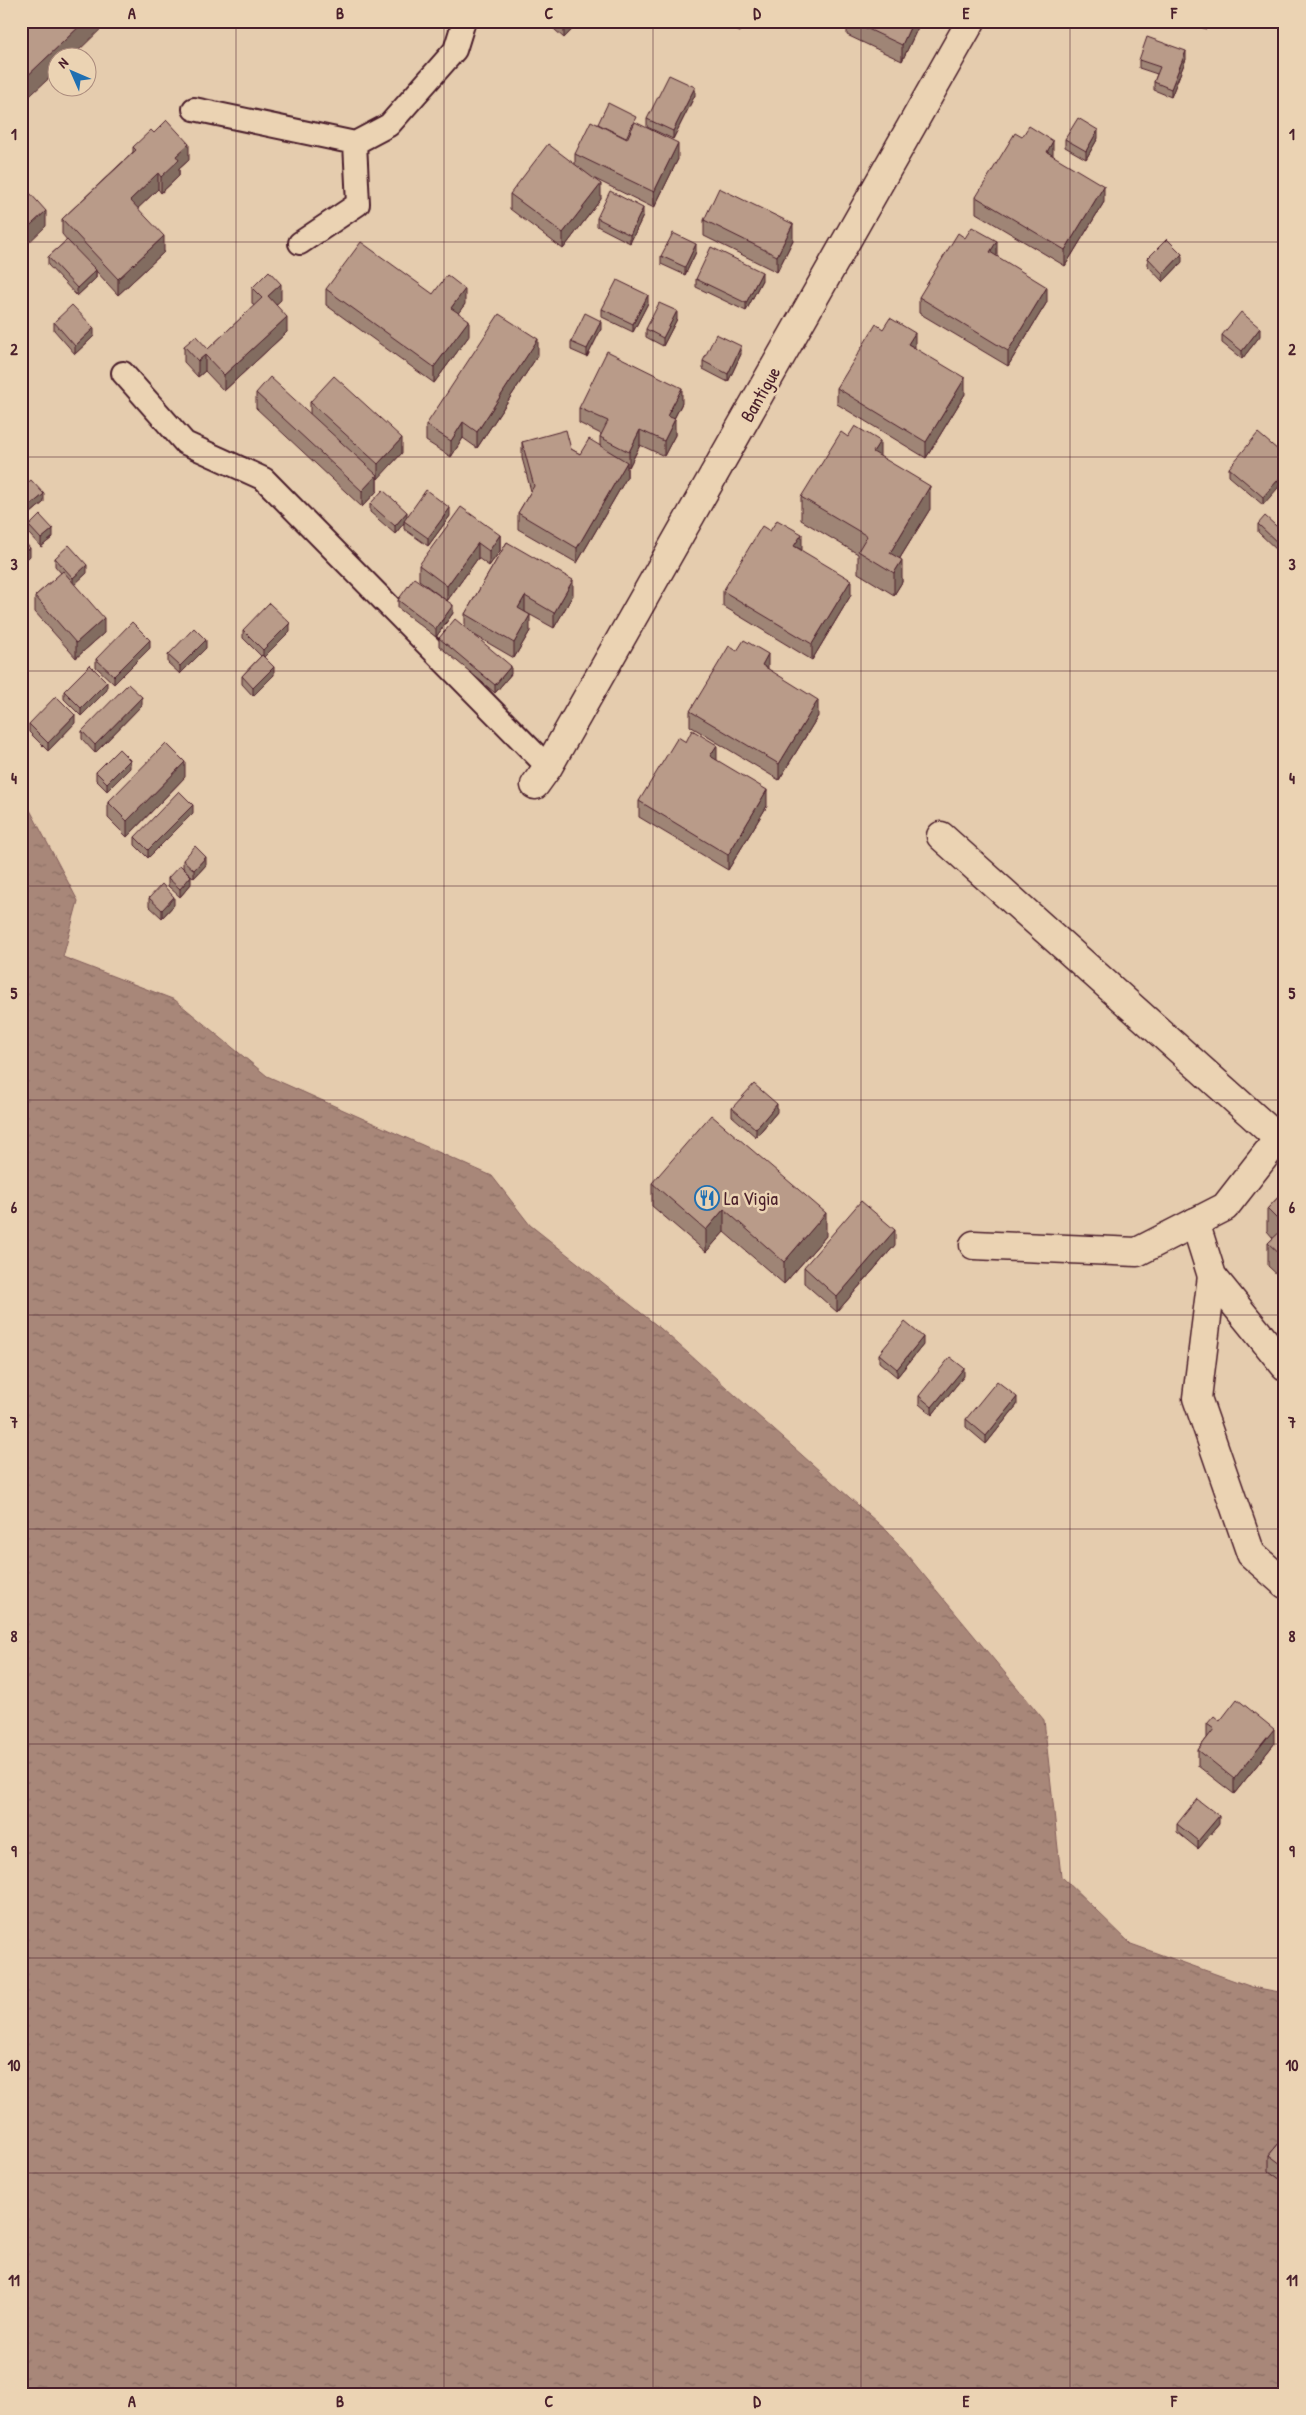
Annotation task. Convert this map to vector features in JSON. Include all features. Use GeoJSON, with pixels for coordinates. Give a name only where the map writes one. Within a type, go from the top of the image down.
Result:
{"type":"FeatureCollection","features":[{"type":"Feature","properties":{"kind":"street","name":"Bantigue"},"geometry":{"type":"LineString","coordinates":[[542,776],[971,21]]}},
{"type":"Feature","properties":{"kind":"street"},"geometry":{"type":"LineString","coordinates":[[941,836],[1282,1134],[1225,1207],[1136,1252],[974,1245]]}},
{"type":"Feature","properties":{"kind":"street"},"geometry":{"type":"LineString","coordinates":[[1195,1222],[1212,1276],[1285,1366]]}},
{"type":"Feature","properties":{"kind":"street"},"geometry":{"type":"LineString","coordinates":[[1212,1276],[1197,1398],[1251,1554],[1285,1584]]}},
{"type":"Feature","properties":{"kind":"lane"},"geometry":{"type":"LineString","coordinates":[[194,109],[355,143],[389,125],[455,50],[464,21]]}},
{"type":"Feature","properties":{"kind":"lane"},"geometry":{"type":"LineString","coordinates":[[300,243],[358,204],[355,143]]}},
{"type":"Feature","properties":{"kind":"lane"},"geometry":{"type":"LineString","coordinates":[[123,373],[185,443],[264,479],[542,776]]}},
{"type":"Feature","properties":{"kind":"water"},"geometry":{"type":"Polygon","coordinates":[[[21,793],[78,901],[63,957],[175,1000],[267,1076],[492,1176],[530,1225],[660,1328],[888,1532],[1044,1720],[1061,1876],[1131,1944],[1252,1987],[1285,1993],[1285,2394],[21,2394],[21,793]]]}},
{"type":"Feature","properties":{"kind":"building"},"geometry":{"type":"Polygon","coordinates":[[[21,21],[85,21],[57,48],[48,48],[48,56],[21,82],[21,21]]]}},
{"type":"Feature","properties":{"kind":"building"},"geometry":{"type":"Polygon","coordinates":[[[554,21],[573,21],[564,30],[554,21]]]}},
{"type":"Feature","properties":{"kind":"building"},"geometry":{"type":"Polygon","coordinates":[[[851,21],[913,21],[902,45],[851,21]]]}},
{"type":"Feature","properties":{"kind":"building"},"geometry":{"type":"Polygon","coordinates":[[[1147,37],[1186,51],[1171,89],[1154,82],[1160,67],[1139,60],[1147,37]]]}},
{"type":"Feature","properties":{"kind":"building"},"geometry":{"type":"Polygon","coordinates":[[[669,75],[695,87],[673,131],[647,119],[669,75]]]}},
{"type":"Feature","properties":{"kind":"building"},"geometry":{"type":"Polygon","coordinates":[[[608,103],[636,117],[626,138],[598,124],[608,103]]]}},
{"type":"Feature","properties":{"kind":"building"},"geometry":{"type":"Polygon","coordinates":[[[1078,118],[1098,130],[1086,151],[1065,139],[1078,118]]]}},
{"type":"Feature","properties":{"kind":"building"},"geometry":{"type":"Polygon","coordinates":[[[167,120],[189,144],[176,156],[179,160],[161,177],[158,173],[130,200],[164,236],[118,279],[62,219],[136,150],[133,147],[151,130],[154,133],[167,120]]]}},
{"type":"Feature","properties":{"kind":"building"},"geometry":{"type":"Polygon","coordinates":[[[591,121],[627,139],[635,122],[678,143],[654,192],[575,154],[591,121]]]}},
{"type":"Feature","properties":{"kind":"building"},"geometry":{"type":"Polygon","coordinates":[[[1029,126],[1053,141],[1047,152],[1104,186],[1065,250],[976,197],[1015,133],[1022,137],[1029,126]]]}},
{"type":"Feature","properties":{"kind":"building"},"geometry":{"type":"Polygon","coordinates":[[[548,144],[601,184],[563,233],[510,194],[548,144]]]}},
{"type":"Feature","properties":{"kind":"building"},"geometry":{"type":"Polygon","coordinates":[[[21,183],[46,211],[21,234],[21,183]]]}},
{"type":"Feature","properties":{"kind":"building"},"geometry":{"type":"Polygon","coordinates":[[[719,188],[793,224],[777,256],[704,220],[719,188]]]}},
{"type":"Feature","properties":{"kind":"building"},"geometry":{"type":"Polygon","coordinates":[[[610,191],[643,208],[630,235],[597,218],[610,191]]]}},
{"type":"Feature","properties":{"kind":"building"},"geometry":{"type":"Polygon","coordinates":[[[972,227],[997,241],[990,252],[1047,287],[1008,351],[919,297],[958,233],[965,238],[972,227]]]}},
{"type":"Feature","properties":{"kind":"building"},"geometry":{"type":"Polygon","coordinates":[[[673,233],[696,244],[685,267],[661,256],[673,233]]]}},
{"type":"Feature","properties":{"kind":"building"},"geometry":{"type":"Polygon","coordinates":[[[1167,239],[1182,254],[1163,274],[1148,258],[1167,239]]]}},
{"type":"Feature","properties":{"kind":"building"},"geometry":{"type":"Polygon","coordinates":[[[67,240],[96,270],[77,288],[48,257],[67,240]]]}},
{"type":"Feature","properties":{"kind":"building"},"geometry":{"type":"Polygon","coordinates":[[[361,242],[433,294],[447,275],[465,289],[451,308],[469,320],[434,367],[326,289],[361,242]]]}},
{"type":"Feature","properties":{"kind":"building"},"geometry":{"type":"Polygon","coordinates":[[[711,247],[762,272],[746,303],[696,279],[711,247]]]}},
{"type":"Feature","properties":{"kind":"building"},"geometry":{"type":"Polygon","coordinates":[[[269,271],[281,284],[268,296],[287,317],[224,375],[205,355],[198,361],[184,346],[196,336],[208,349],[262,298],[252,288],[269,271]]]}},
{"type":"Feature","properties":{"kind":"building"},"geometry":{"type":"Polygon","coordinates":[[[617,280],[648,295],[633,324],[602,309],[617,280]]]}},
{"type":"Feature","properties":{"kind":"building"},"geometry":{"type":"Polygon","coordinates":[[[659,303],[677,311],[663,338],[646,329],[659,303]]]}},
{"type":"Feature","properties":{"kind":"building"},"geometry":{"type":"Polygon","coordinates":[[[72,305],[94,328],[75,346],[54,322],[72,305]]]}},
{"type":"Feature","properties":{"kind":"building"},"geometry":{"type":"Polygon","coordinates":[[[1241,312],[1260,328],[1242,351],[1222,335],[1241,312]]]}},
{"type":"Feature","properties":{"kind":"building"},"geometry":{"type":"Polygon","coordinates":[[[585,313],[601,321],[587,349],[571,342],[585,313]]]}},
{"type":"Feature","properties":{"kind":"building"},"geometry":{"type":"Polygon","coordinates":[[[499,314],[538,339],[477,432],[463,422],[451,441],[426,425],[499,314]]]}},
{"type":"Feature","properties":{"kind":"building"},"geometry":{"type":"Polygon","coordinates":[[[890,318],[915,333],[908,344],[965,378],[926,442],[837,388],[876,324],[883,329],[890,318]]]}},
{"type":"Feature","properties":{"kind":"building"},"geometry":{"type":"Polygon","coordinates":[[[716,334],[741,346],[728,374],[703,361],[716,334]]]}},
{"type":"Feature","properties":{"kind":"building"},"geometry":{"type":"Polygon","coordinates":[[[607,351],[682,388],[667,416],[675,419],[664,441],[640,430],[629,452],[600,437],[608,421],[579,408],[607,351]]]}},
{"type":"Feature","properties":{"kind":"building"},"geometry":{"type":"Polygon","coordinates":[[[334,376],[402,438],[378,464],[310,402],[334,376]]]}},
{"type":"Feature","properties":{"kind":"building"},"geometry":{"type":"Polygon","coordinates":[[[270,377],[377,475],[362,491],[256,393],[270,377]]]}},
{"type":"Feature","properties":{"kind":"building"},"geometry":{"type":"Polygon","coordinates":[[[855,426],[880,441],[873,452],[930,486],[890,553],[902,560],[894,573],[858,551],[867,536],[801,497],[841,432],[848,437],[855,426]]]}},
{"type":"Feature","properties":{"kind":"building"},"geometry":{"type":"Polygon","coordinates":[[[566,430],[571,449],[580,454],[589,439],[627,462],[577,548],[518,513],[534,486],[522,442],[566,430]]]}},
{"type":"Feature","properties":{"kind":"building"},"geometry":{"type":"Polygon","coordinates":[[[1258,433],[1285,456],[1285,472],[1263,497],[1229,468],[1258,433]]]}},
{"type":"Feature","properties":{"kind":"building"},"geometry":{"type":"Polygon","coordinates":[[[31,480],[44,494],[25,510],[21,506],[21,488],[31,480]]]}},
{"type":"Feature","properties":{"kind":"building"},"geometry":{"type":"Polygon","coordinates":[[[383,490],[407,512],[395,526],[370,504],[383,490]]]}},
{"type":"Feature","properties":{"kind":"building"},"geometry":{"type":"Polygon","coordinates":[[[426,490],[450,508],[428,538],[404,521],[426,490]]]}},
{"type":"Feature","properties":{"kind":"building"},"geometry":{"type":"Polygon","coordinates":[[[461,507],[500,535],[489,551],[478,543],[447,586],[419,565],[461,507]]]}},
{"type":"Feature","properties":{"kind":"building"},"geometry":{"type":"Polygon","coordinates":[[[40,515],[53,529],[41,539],[29,526],[40,515]]]}},
{"type":"Feature","properties":{"kind":"building"},"geometry":{"type":"Polygon","coordinates":[[[1265,516],[1285,534],[1285,541],[1280,545],[1258,524],[1265,516]]]}},
{"type":"Feature","properties":{"kind":"building"},"geometry":{"type":"Polygon","coordinates":[[[777,520],[802,534],[794,546],[851,580],[812,644],[723,591],[762,526],[770,531],[777,520]]]}},
{"type":"Feature","properties":{"kind":"building"},"geometry":{"type":"Polygon","coordinates":[[[21,538],[30,548],[21,557],[21,538]]]}},
{"type":"Feature","properties":{"kind":"building"},"geometry":{"type":"Polygon","coordinates":[[[507,542],[573,580],[554,613],[525,596],[518,608],[530,615],[514,643],[465,614],[507,542]]]}},
{"type":"Feature","properties":{"kind":"building"},"geometry":{"type":"Polygon","coordinates":[[[69,545],[87,565],[73,578],[55,558],[69,545]]]}},
{"type":"Feature","properties":{"kind":"building"},"geometry":{"type":"Polygon","coordinates":[[[63,571],[104,618],[76,643],[35,596],[63,571]]]}},
{"type":"Feature","properties":{"kind":"building"},"geometry":{"type":"Polygon","coordinates":[[[414,578],[453,605],[436,629],[398,600],[414,578]]]}},
{"type":"Feature","properties":{"kind":"building"},"geometry":{"type":"Polygon","coordinates":[[[269,603],[290,623],[263,650],[243,630],[269,603]]]}},
{"type":"Feature","properties":{"kind":"building"},"geometry":{"type":"Polygon","coordinates":[[[455,619],[511,666],[495,685],[439,638],[455,619]]]}},
{"type":"Feature","properties":{"kind":"building"},"geometry":{"type":"Polygon","coordinates":[[[132,622],[150,640],[114,676],[96,659],[132,622]]]}},
{"type":"Feature","properties":{"kind":"building"},"geometry":{"type":"Polygon","coordinates":[[[194,628],[206,640],[180,666],[168,655],[194,628]]]}},
{"type":"Feature","properties":{"kind":"building"},"geometry":{"type":"Polygon","coordinates":[[[744,640],[768,654],[762,665],[818,700],[779,764],[690,711],[729,646],[737,651],[744,640]]]}},
{"type":"Feature","properties":{"kind":"building"},"geometry":{"type":"Polygon","coordinates":[[[262,655],[274,667],[253,688],[242,676],[262,655]]]}},
{"type":"Feature","properties":{"kind":"building"},"geometry":{"type":"Polygon","coordinates":[[[90,665],[107,682],[81,708],[64,691],[90,665]]]}},
{"type":"Feature","properties":{"kind":"building"},"geometry":{"type":"Polygon","coordinates":[[[128,684],[142,697],[95,745],[82,731],[128,684]]]}},
{"type":"Feature","properties":{"kind":"building"},"geometry":{"type":"Polygon","coordinates":[[[56,696],[75,715],[48,743],[29,724],[56,696]]]}},
{"type":"Feature","properties":{"kind":"building"},"geometry":{"type":"Polygon","coordinates":[[[692,730],[717,745],[710,756],[767,790],[728,855],[639,801],[678,737],[686,742],[692,730]]]}},
{"type":"Feature","properties":{"kind":"building"},"geometry":{"type":"Polygon","coordinates":[[[166,743],[185,762],[127,821],[108,802],[166,743]]]}},
{"type":"Feature","properties":{"kind":"building"},"geometry":{"type":"Polygon","coordinates":[[[119,749],[130,760],[107,783],[96,772],[119,749]]]}},
{"type":"Feature","properties":{"kind":"building"},"geometry":{"type":"Polygon","coordinates":[[[179,791],[193,805],[148,850],[135,837],[179,791]]]}},
{"type":"Feature","properties":{"kind":"building"},"geometry":{"type":"Polygon","coordinates":[[[195,846],[206,857],[194,870],[183,860],[195,846]]]}},
{"type":"Feature","properties":{"kind":"building"},"geometry":{"type":"Polygon","coordinates":[[[180,865],[191,876],[180,889],[168,878],[180,865]]]}},
{"type":"Feature","properties":{"kind":"building"},"geometry":{"type":"Polygon","coordinates":[[[162,884],[174,897],[162,910],[149,898],[162,884]]]}},
{"type":"Feature","properties":{"kind":"building"},"geometry":{"type":"Polygon","coordinates":[[[754,1084],[777,1104],[756,1129],[732,1108],[754,1084]]]}},
{"type":"Feature","properties":{"kind":"building"},"geometry":{"type":"Polygon","coordinates":[[[711,1115],[826,1213],[784,1262],[724,1209],[706,1230],[652,1183],[711,1115]]]}},
{"type":"Feature","properties":{"kind":"building"},"geometry":{"type":"Polygon","coordinates":[[[1285,1190],[1285,1227],[1267,1209],[1285,1190]]]}},
{"type":"Feature","properties":{"kind":"building"},"geometry":{"type":"Polygon","coordinates":[[[861,1201],[895,1230],[837,1297],[804,1267],[861,1201]]]}},
{"type":"Feature","properties":{"kind":"building"},"geometry":{"type":"Polygon","coordinates":[[[1285,1227],[1285,1259],[1268,1243],[1285,1227]]]}},
{"type":"Feature","properties":{"kind":"building"},"geometry":{"type":"Polygon","coordinates":[[[905,1322],[923,1337],[897,1369],[879,1354],[905,1322]]]}},
{"type":"Feature","properties":{"kind":"building"},"geometry":{"type":"Polygon","coordinates":[[[950,1357],[964,1368],[932,1407],[919,1396],[950,1357]]]}},
{"type":"Feature","properties":{"kind":"building"},"geometry":{"type":"Polygon","coordinates":[[[997,1381],[1017,1397],[986,1436],[966,1419],[997,1381]]]}},
{"type":"Feature","properties":{"kind":"building"},"geometry":{"type":"Polygon","coordinates":[[[1237,1699],[1274,1729],[1234,1779],[1198,1750],[1214,1729],[1207,1724],[1214,1716],[1220,1721],[1237,1699]]]}},
{"type":"Feature","properties":{"kind":"building"},"geometry":{"type":"Polygon","coordinates":[[[1197,1799],[1219,1816],[1198,1841],[1177,1824],[1197,1799]]]}},
{"type":"Feature","properties":{"kind":"building"},"geometry":{"type":"Polygon","coordinates":[[[1285,2136],[1285,2167],[1269,2155],[1285,2136]]]}},
{"type":"Feature","properties":{"kind":"place","name":"La Vigia"},"geometry":{"type":"Point","coordinates":[707,1198]}}]}
